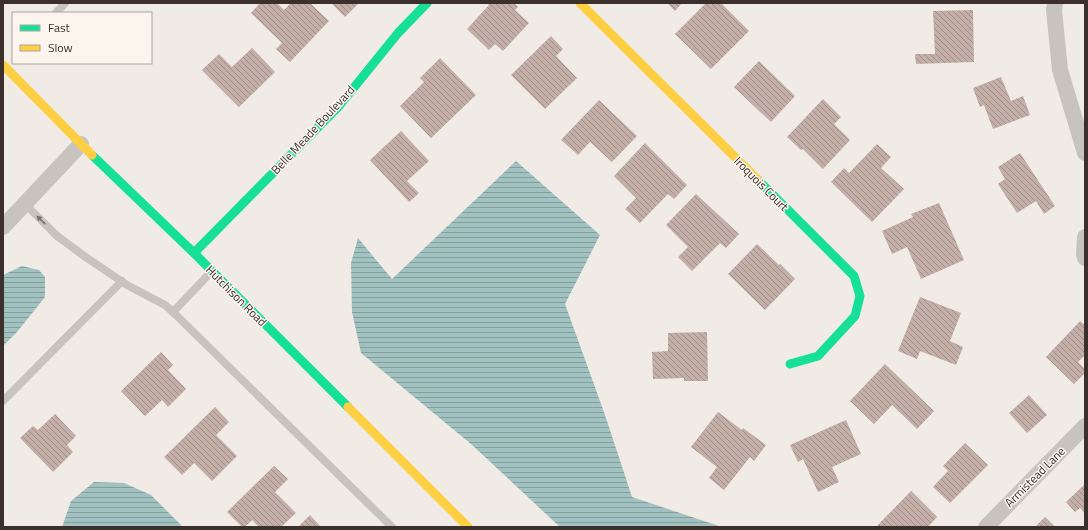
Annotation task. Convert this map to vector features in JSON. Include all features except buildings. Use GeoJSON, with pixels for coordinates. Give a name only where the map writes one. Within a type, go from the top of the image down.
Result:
{"type":"FeatureCollection","features":[{"type":"Feature","properties":{"kind":"street","name":"Belle Meade Boulevard"},"geometry":{"type":"LineString","coordinates":[[194,253],[339,106],[398,33],[427,3]]}},
{"type":"Feature","properties":{"kind":"street","name":"Iroquois Court"},"geometry":{"type":"LineString","coordinates":[[580,3],[854,276],[860,296],[856,316],[818,356],[790,364]]}},
{"type":"Feature","properties":{"kind":"street"},"geometry":{"type":"LineString","coordinates":[[1055,3],[1054,10],[1060,70],[1085,153]]}},
{"type":"Feature","properties":{"kind":"street","name":"Hutchison Road"},"geometry":{"type":"LineString","coordinates":[[5,64],[81,144],[194,253],[211,272],[468,527]]}},
{"type":"Feature","properties":{"kind":"street"},"geometry":{"type":"LineString","coordinates":[[3,227],[81,144]]}},
{"type":"Feature","properties":{"kind":"street"},"geometry":{"type":"LineString","coordinates":[[1085,237],[1085,258]]}},
{"type":"Feature","properties":{"kind":"street","name":"Armistead Lane"},"geometry":{"type":"LineString","coordinates":[[986,527],[1085,426]]}},
{"type":"Feature","properties":{"kind":"lane"},"geometry":{"type":"LineString","coordinates":[[57,12],[65,3]]}},
{"type":"Feature","properties":{"kind":"lane"},"geometry":{"type":"LineString","coordinates":[[25,204],[57,236],[87,258],[122,281],[165,305],[173,312],[392,527]]}},
{"type":"Feature","properties":{"kind":"lane"},"geometry":{"type":"LineString","coordinates":[[173,312],[211,272]]}},
{"type":"Feature","properties":{"kind":"lane"},"geometry":{"type":"LineString","coordinates":[[3,401],[122,281]]}},
{"type":"Feature","properties":{"kind":"water"},"geometry":{"type":"Polygon","coordinates":[[[516,161],[600,235],[565,304],[605,415],[632,497],[722,527],[560,527],[471,444],[361,353],[352,312],[351,263],[358,238],[392,279],[516,161]]]}},
{"type":"Feature","properties":{"kind":"water"},"geometry":{"type":"Polygon","coordinates":[[[22,266],[39,270],[45,277],[45,297],[17,332],[3,346],[3,275],[22,266]]]}},
{"type":"Feature","properties":{"kind":"water"},"geometry":{"type":"Polygon","coordinates":[[[94,482],[124,483],[151,495],[183,527],[62,527],[71,501],[94,482]]]}},
{"type":"Feature","properties":{"kind":"traffic: fast"},"geometry":{"type":"LineString","coordinates":[[194,253],[339,106],[398,33],[427,3]]}},
{"type":"Feature","properties":{"kind":"traffic: fast"},"geometry":{"type":"LineString","coordinates":[[92,155],[194,253],[348,407]]}},
{"type":"Feature","properties":{"kind":"traffic: fast"},"geometry":{"type":"LineString","coordinates":[[758,180],[854,276],[860,296],[855,316],[818,356],[790,364]]}},
{"type":"Feature","properties":{"kind":"traffic: slow"},"geometry":{"type":"LineString","coordinates":[[580,3],[758,180]]}},
{"type":"Feature","properties":{"kind":"traffic: slow"},"geometry":{"type":"LineString","coordinates":[[3,65],[92,155]]}},
{"type":"Feature","properties":{"kind":"traffic: slow"},"geometry":{"type":"LineString","coordinates":[[348,407],[468,527]]}}]}
